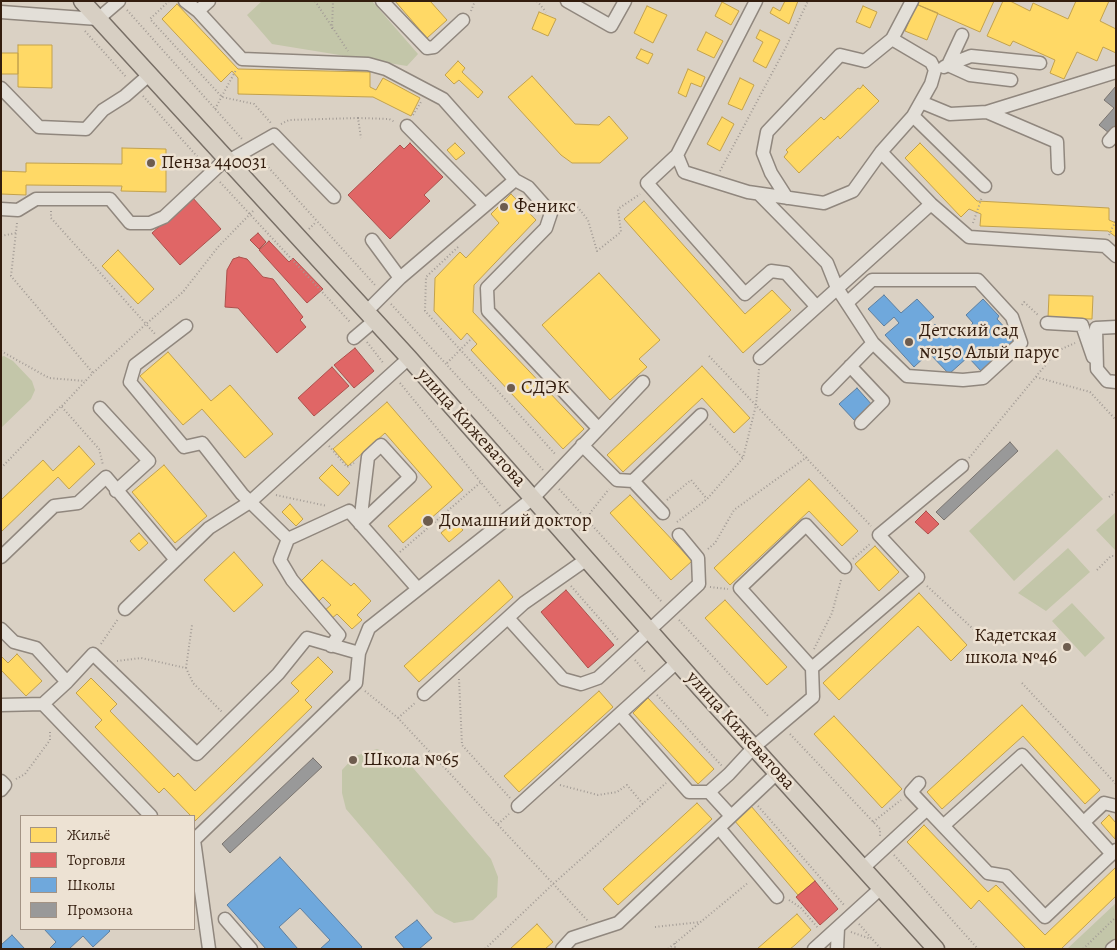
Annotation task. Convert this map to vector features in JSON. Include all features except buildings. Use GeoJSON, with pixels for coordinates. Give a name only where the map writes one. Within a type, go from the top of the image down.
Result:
{"type":"FeatureCollection","features":[{"type":"Feature","properties":{"kind":"main road","name":"улица Кижеватова"},"geometry":{"type":"LineString","coordinates":[[82,1],[229,159],[409,358],[650,629],[677,662],[936,949]]}},
{"type":"Feature","properties":{"kind":"street"},"geometry":{"type":"LineString","coordinates":[[1,12],[98,19],[119,1]]}},
{"type":"Feature","properties":{"kind":"street"},"geometry":{"type":"LineString","coordinates":[[185,1],[198,11],[242,59],[356,63],[386,69],[443,99],[515,180],[528,187],[551,213],[546,228],[487,288],[488,311],[598,428]]}},
{"type":"Feature","properties":{"kind":"street"},"geometry":{"type":"LineString","coordinates":[[198,11],[208,1]]}},
{"type":"Feature","properties":{"kind":"street"},"geometry":{"type":"LineString","coordinates":[[382,1],[427,48],[434,47],[463,20]]}},
{"type":"Feature","properties":{"kind":"street"},"geometry":{"type":"LineString","coordinates":[[567,1],[611,26],[625,1]]}},
{"type":"Feature","properties":{"kind":"street"},"geometry":{"type":"LineString","coordinates":[[756,1],[677,156],[647,183],[745,294],[771,271],[786,273],[816,306]]}},
{"type":"Feature","properties":{"kind":"street"},"geometry":{"type":"LineString","coordinates":[[787,198],[771,173],[763,153],[767,132],[840,55],[866,60],[892,39],[912,1]]}},
{"type":"Feature","properties":{"kind":"street"},"geometry":{"type":"LineString","coordinates":[[948,66],[962,35]]}},
{"type":"Feature","properties":{"kind":"street"},"geometry":{"type":"LineString","coordinates":[[677,156],[684,172],[759,194],[824,203],[853,191],[880,152],[913,116],[932,84],[935,70],[931,62],[892,39]]}},
{"type":"Feature","properties":{"kind":"street"},"geometry":{"type":"LineString","coordinates":[[935,70],[971,56],[1040,63]]}},
{"type":"Feature","properties":{"kind":"street"},"geometry":{"type":"LineString","coordinates":[[948,66],[970,75],[1011,80]]}},
{"type":"Feature","properties":{"kind":"street"},"geometry":{"type":"LineString","coordinates":[[921,102],[950,114],[987,112],[1116,72]]}},
{"type":"Feature","properties":{"kind":"street"},"geometry":{"type":"LineString","coordinates":[[1,88],[39,127],[86,128],[103,110],[126,96],[149,75]]}},
{"type":"Feature","properties":{"kind":"street"},"geometry":{"type":"LineString","coordinates":[[987,112],[1057,142],[1058,168]]}},
{"type":"Feature","properties":{"kind":"street"},"geometry":{"type":"LineString","coordinates":[[913,116],[985,186]]}},
{"type":"Feature","properties":{"kind":"street"},"geometry":{"type":"LineString","coordinates":[[407,126],[485,205]]}},
{"type":"Feature","properties":{"kind":"street"},"geometry":{"type":"LineString","coordinates":[[1,209],[18,210],[36,198],[110,199],[130,224],[150,223],[164,217],[211,172],[229,159],[274,135],[334,197]]}},
{"type":"Feature","properties":{"kind":"street"},"geometry":{"type":"LineString","coordinates":[[880,152],[931,204],[969,237],[1104,246],[1116,256]]}},
{"type":"Feature","properties":{"kind":"street"},"geometry":{"type":"LineString","coordinates":[[357,335],[384,296],[400,278],[515,180]]}},
{"type":"Feature","properties":{"kind":"street"},"geometry":{"type":"LineString","coordinates":[[759,194],[827,263],[837,288],[848,302],[873,343],[907,376],[963,380],[983,378],[1021,343],[1012,317],[978,280],[872,280],[848,302]]}},
{"type":"Feature","properties":{"kind":"street"},"geometry":{"type":"LineString","coordinates":[[760,358],[931,204]]}},
{"type":"Feature","properties":{"kind":"street"},"geometry":{"type":"LineString","coordinates":[[372,240],[400,278]]}},
{"type":"Feature","properties":{"kind":"street"},"geometry":{"type":"LineString","coordinates":[[1047,323],[1082,325],[1097,368],[1111,381]]}},
{"type":"Feature","properties":{"kind":"street"},"geometry":{"type":"LineString","coordinates":[[186,326],[135,365],[130,382],[184,447],[202,443],[250,502],[288,539]]}},
{"type":"Feature","properties":{"kind":"street"},"geometry":{"type":"LineString","coordinates":[[1097,368],[1096,328],[1116,327]]}},
{"type":"Feature","properties":{"kind":"street"},"geometry":{"type":"LineString","coordinates":[[828,389],[873,343]]}},
{"type":"Feature","properties":{"kind":"street"},"geometry":{"type":"LineString","coordinates":[[125,609],[209,528],[250,502],[409,358]]}},
{"type":"Feature","properties":{"kind":"street"},"geometry":{"type":"LineString","coordinates":[[850,366],[883,401],[861,423]]}},
{"type":"Feature","properties":{"kind":"street"},"geometry":{"type":"LineString","coordinates":[[195,839],[356,683],[360,653],[369,628],[533,498],[643,382]]}},
{"type":"Feature","properties":{"kind":"street"},"geometry":{"type":"LineString","coordinates":[[100,408],[149,461],[116,491]]}},
{"type":"Feature","properties":{"kind":"street"},"geometry":{"type":"LineString","coordinates":[[633,481],[701,414]]}},
{"type":"Feature","properties":{"kind":"street"},"geometry":{"type":"LineString","coordinates":[[382,445],[410,477],[360,524],[368,457],[382,445]]}},
{"type":"Feature","properties":{"kind":"street"},"geometry":{"type":"LineString","coordinates":[[582,445],[617,480],[633,481],[660,511]]}},
{"type":"Feature","properties":{"kind":"street"},"geometry":{"type":"LineString","coordinates":[[809,665],[918,577],[880,535],[962,466]]}},
{"type":"Feature","properties":{"kind":"street"},"geometry":{"type":"LineString","coordinates":[[1,557],[54,506],[78,503],[106,477],[176,560]]}},
{"type":"Feature","properties":{"kind":"street"},"geometry":{"type":"LineString","coordinates":[[331,646],[339,635],[292,580],[280,560],[288,539],[349,511],[418,589]]}},
{"type":"Feature","properties":{"kind":"street"},"geometry":{"type":"LineString","coordinates":[[620,714],[689,792],[709,792],[754,747],[813,697],[809,665],[740,588],[806,525],[845,566]]}},
{"type":"Feature","properties":{"kind":"street"},"geometry":{"type":"LineString","coordinates":[[508,618],[563,679],[581,684],[598,678],[699,584],[698,558],[676,531]]}},
{"type":"Feature","properties":{"kind":"street"},"geometry":{"type":"LineString","coordinates":[[424,694],[524,603],[587,559]]}},
{"type":"Feature","properties":{"kind":"street"},"geometry":{"type":"LineString","coordinates":[[1,629],[14,642],[36,648],[67,682]]}},
{"type":"Feature","properties":{"kind":"street"},"geometry":{"type":"LineString","coordinates":[[1,705],[43,704],[98,658],[197,754],[278,674],[307,638],[360,653]]}},
{"type":"Feature","properties":{"kind":"street"},"geometry":{"type":"LineString","coordinates":[[518,806],[677,662]]}},
{"type":"Feature","properties":{"kind":"street"},"geometry":{"type":"LineString","coordinates":[[43,704],[150,815]]}},
{"type":"Feature","properties":{"kind":"street"},"geometry":{"type":"LineString","coordinates":[[915,788],[927,809],[943,826],[988,873],[1006,876],[1045,917],[1114,852],[1022,754],[943,826]]}},
{"type":"Feature","properties":{"kind":"street"},"geometry":{"type":"LineString","coordinates":[[562,949],[572,938],[618,924],[777,773]]}},
{"type":"Feature","properties":{"kind":"street"},"geometry":{"type":"LineString","coordinates":[[709,792],[731,816]]}},
{"type":"Feature","properties":{"kind":"street"},"geometry":{"type":"LineString","coordinates":[[1084,822],[1104,803],[1116,806]]}},
{"type":"Feature","properties":{"kind":"street"},"geometry":{"type":"LineString","coordinates":[[863,868],[927,809]]}},
{"type":"Feature","properties":{"kind":"street"},"geometry":{"type":"LineString","coordinates":[[719,828],[777,896]]}},
{"type":"Feature","properties":{"kind":"street"},"geometry":{"type":"LineString","coordinates":[[195,847],[209,949]]}},
{"type":"Feature","properties":{"kind":"street"},"geometry":{"type":"LineString","coordinates":[[814,949],[881,888]]}},
{"type":"Feature","properties":{"kind":"street"},"geometry":{"type":"LineString","coordinates":[[225,920],[251,949]]}},
{"type":"Feature","properties":{"kind":"street"},"geometry":{"type":"LineString","coordinates":[[837,949],[838,928]]}},
{"type":"Feature","properties":{"kind":"street"},"geometry":{"type":"LineString","coordinates":[[1112,949],[1116,946]]}},
{"type":"Feature","properties":{"kind":"path"},"geometry":{"type":"LineString","coordinates":[[119,1],[384,296],[768,717],[781,724],[874,822],[880,829],[879,838],[978,949]]}},
{"type":"Feature","properties":{"kind":"path"},"geometry":{"type":"LineString","coordinates":[[169,1],[150,19],[222,97],[254,104],[276,128],[289,120],[358,118],[389,119],[407,126],[427,91]]}},
{"type":"Feature","properties":{"kind":"path"},"geometry":{"type":"LineString","coordinates":[[315,1],[356,63]]}},
{"type":"Feature","properties":{"kind":"path"},"geometry":{"type":"LineString","coordinates":[[332,29],[333,1]]}},
{"type":"Feature","properties":{"kind":"path"},"geometry":{"type":"LineString","coordinates":[[537,1],[546,12]]}},
{"type":"Feature","properties":{"kind":"path"},"geometry":{"type":"LineString","coordinates":[[714,182],[786,47],[808,1]]}},
{"type":"Feature","properties":{"kind":"path"},"geometry":{"type":"LineString","coordinates":[[71,16],[391,373],[509,517]]}},
{"type":"Feature","properties":{"kind":"path"},"geometry":{"type":"LineString","coordinates":[[215,109],[242,59]]}},
{"type":"Feature","properties":{"kind":"path"},"geometry":{"type":"LineString","coordinates":[[358,118],[361,138]]}},
{"type":"Feature","properties":{"kind":"path"},"geometry":{"type":"LineString","coordinates":[[969,237],[985,186]]}},
{"type":"Feature","properties":{"kind":"path"},"geometry":{"type":"LineString","coordinates":[[551,213],[576,204],[588,220],[597,251],[622,232],[618,209],[650,187]]}},
{"type":"Feature","properties":{"kind":"path"},"geometry":{"type":"LineString","coordinates":[[1,468],[93,373],[183,292],[218,247],[264,199]]}},
{"type":"Feature","properties":{"kind":"path"},"geometry":{"type":"LineString","coordinates":[[18,210],[11,276],[93,373]]}},
{"type":"Feature","properties":{"kind":"path"},"geometry":{"type":"LineString","coordinates":[[51,218],[164,343]]}},
{"type":"Feature","properties":{"kind":"path"},"geometry":{"type":"LineString","coordinates":[[1104,246],[1116,220]]}},
{"type":"Feature","properties":{"kind":"path"},"geometry":{"type":"LineString","coordinates":[[1,236],[16,233]]}},
{"type":"Feature","properties":{"kind":"path"},"geometry":{"type":"LineString","coordinates":[[458,246],[426,277],[425,310],[564,464]]}},
{"type":"Feature","properties":{"kind":"path"},"geometry":{"type":"LineString","coordinates":[[1022,305],[1024,302],[1047,323]]}},
{"type":"Feature","properties":{"kind":"path"},"geometry":{"type":"LineString","coordinates":[[447,363],[472,338]]}},
{"type":"Feature","properties":{"kind":"path"},"geometry":{"type":"LineString","coordinates":[[962,466],[1057,351],[1086,338]]}},
{"type":"Feature","properties":{"kind":"path"},"geometry":{"type":"LineString","coordinates":[[1,351],[49,378],[85,381]]}},
{"type":"Feature","properties":{"kind":"path"},"geometry":{"type":"LineString","coordinates":[[709,356],[880,535],[845,566],[832,612],[809,665]]}},
{"type":"Feature","properties":{"kind":"path"},"geometry":{"type":"LineString","coordinates":[[676,531],[743,458],[756,405],[760,358]]}},
{"type":"Feature","properties":{"kind":"path"},"geometry":{"type":"LineString","coordinates":[[1036,376],[1090,392],[1116,420]]}},
{"type":"Feature","properties":{"kind":"path"},"geometry":{"type":"LineString","coordinates":[[61,406],[99,449],[106,477]]}},
{"type":"Feature","properties":{"kind":"path"},"geometry":{"type":"LineString","coordinates":[[701,414],[743,458]]}},
{"type":"Feature","properties":{"kind":"path"},"geometry":{"type":"LineString","coordinates":[[332,450],[347,466],[351,464]]}},
{"type":"Feature","properties":{"kind":"path"},"geometry":{"type":"LineString","coordinates":[[698,558],[716,543],[734,510],[807,457]]}},
{"type":"Feature","properties":{"kind":"path"},"geometry":{"type":"LineString","coordinates":[[660,511],[691,480],[707,498]]}},
{"type":"Feature","properties":{"kind":"path"},"geometry":{"type":"LineString","coordinates":[[392,560],[481,482]]}},
{"type":"Feature","properties":{"kind":"path"},"geometry":{"type":"LineString","coordinates":[[261,491],[349,511]]}},
{"type":"Feature","properties":{"kind":"path"},"geometry":{"type":"LineString","coordinates":[[1109,497],[1116,492]]}},
{"type":"Feature","properties":{"kind":"path"},"geometry":{"type":"LineString","coordinates":[[590,513],[602,498]]}},
{"type":"Feature","properties":{"kind":"path"},"geometry":{"type":"LineString","coordinates":[[1097,570],[1111,556],[1116,556]]}},
{"type":"Feature","properties":{"kind":"path"},"geometry":{"type":"LineString","coordinates":[[563,576],[642,669]]}},
{"type":"Feature","properties":{"kind":"path"},"geometry":{"type":"LineString","coordinates":[[918,577],[985,640]]}},
{"type":"Feature","properties":{"kind":"path"},"geometry":{"type":"LineString","coordinates":[[699,584],[717,589],[740,588]]}},
{"type":"Feature","properties":{"kind":"path"},"geometry":{"type":"LineString","coordinates":[[125,609],[98,658],[141,658],[186,668]]}},
{"type":"Feature","properties":{"kind":"path"},"geometry":{"type":"LineString","coordinates":[[192,625],[186,668],[193,683],[231,720]]}},
{"type":"Feature","properties":{"kind":"path"},"geometry":{"type":"LineString","coordinates":[[458,664],[462,745],[518,806],[497,824]]}},
{"type":"Feature","properties":{"kind":"path"},"geometry":{"type":"LineString","coordinates":[[356,683],[398,718],[597,930]]}},
{"type":"Feature","properties":{"kind":"path"},"geometry":{"type":"LineString","coordinates":[[1022,684],[1116,784]]}},
{"type":"Feature","properties":{"kind":"path"},"geometry":{"type":"LineString","coordinates":[[398,718],[424,694]]}},
{"type":"Feature","properties":{"kind":"path"},"geometry":{"type":"LineString","coordinates":[[3,786],[25,774],[50,740],[50,722],[43,704]]}},
{"type":"Feature","properties":{"kind":"path"},"geometry":{"type":"LineString","coordinates":[[485,949],[553,884],[674,776]]}},
{"type":"Feature","properties":{"kind":"path"},"geometry":{"type":"LineString","coordinates":[[547,780],[564,787],[598,795],[617,792],[627,784],[643,804]]}},
{"type":"Feature","properties":{"kind":"path"},"geometry":{"type":"LineString","coordinates":[[874,822],[915,788]]}},
{"type":"Feature","properties":{"kind":"path"},"geometry":{"type":"LineString","coordinates":[[668,949],[758,874]]}},
{"type":"Feature","properties":{"kind":"path"},"geometry":{"type":"LineString","coordinates":[[792,901],[826,938]]}},
{"type":"Feature","properties":{"kind":"path"},"geometry":{"type":"LineString","coordinates":[[852,916],[880,949]]}},
{"type":"Feature","properties":{"kind":"path"},"geometry":{"type":"LineString","coordinates":[[1083,949],[1116,917]]}},
{"type":"Feature","properties":{"kind":"path"},"geometry":{"type":"LineString","coordinates":[[655,927],[700,922]]}},
{"type":"Feature","properties":{"kind":"path"},"geometry":{"type":"LineString","coordinates":[[838,928],[873,940]]}},
{"type":"Feature","properties":{"kind":"path"},"geometry":{"type":"LineString","coordinates":[[675,943],[675,949]]}},
{"type":"Feature","properties":{"kind":"green space"},"geometry":{"type":"Polygon","coordinates":[[[262,1],[372,1],[418,54],[407,66],[272,44],[247,15],[262,1]]]}},
{"type":"Feature","properties":{"kind":"green space"},"geometry":{"type":"Polygon","coordinates":[[[4,356],[13,361],[32,381],[35,390],[31,399],[1,428],[1,357],[4,356]]]}},
{"type":"Feature","properties":{"kind":"green space"},"geometry":{"type":"Polygon","coordinates":[[[1057,449],[1103,499],[1014,581],[969,531],[1057,449]]]}},
{"type":"Feature","properties":{"kind":"green space"},"geometry":{"type":"Polygon","coordinates":[[[1116,512],[1116,551],[1096,530],[1116,512]]]}},
{"type":"Feature","properties":{"kind":"green space"},"geometry":{"type":"Polygon","coordinates":[[[1068,548],[1090,572],[1046,611],[1018,593],[1068,548]]]}},
{"type":"Feature","properties":{"kind":"green space"},"geometry":{"type":"Polygon","coordinates":[[[1072,603],[1105,638],[1085,657],[1052,621],[1072,603]]]}},
{"type":"Feature","properties":{"kind":"green space"},"geometry":{"type":"Polygon","coordinates":[[[377,749],[408,762],[491,859],[498,877],[497,897],[473,920],[454,923],[435,913],[346,809],[342,793],[342,770],[355,756],[377,749]]]}},
{"type":"Feature","properties":{"kind":"green space"},"geometry":{"type":"Polygon","coordinates":[[[1116,903],[1116,949],[1067,949],[1116,903]]]}},
{"type":"Feature","properties":{"kind":"place","name":"Пенза 440031"},"geometry":{"type":"Point","coordinates":[151,163]}},
{"type":"Feature","properties":{"kind":"place","name":"Феникс"},"geometry":{"type":"Point","coordinates":[504,207]}},
{"type":"Feature","properties":{"kind":"place","name":"Детский сад №150 Алый парус"},"geometry":{"type":"Point","coordinates":[909,342]}},
{"type":"Feature","properties":{"kind":"place","name":"СДЭК"},"geometry":{"type":"Point","coordinates":[511,388]}},
{"type":"Feature","properties":{"kind":"place","name":"Домашний доктор"},"geometry":{"type":"Point","coordinates":[428,521]}},
{"type":"Feature","properties":{"kind":"place","name":"Кадетская школа №46"},"geometry":{"type":"Point","coordinates":[1067,647]}},
{"type":"Feature","properties":{"kind":"place","name":"Школа №65"},"geometry":{"type":"Point","coordinates":[353,760]}}]}
